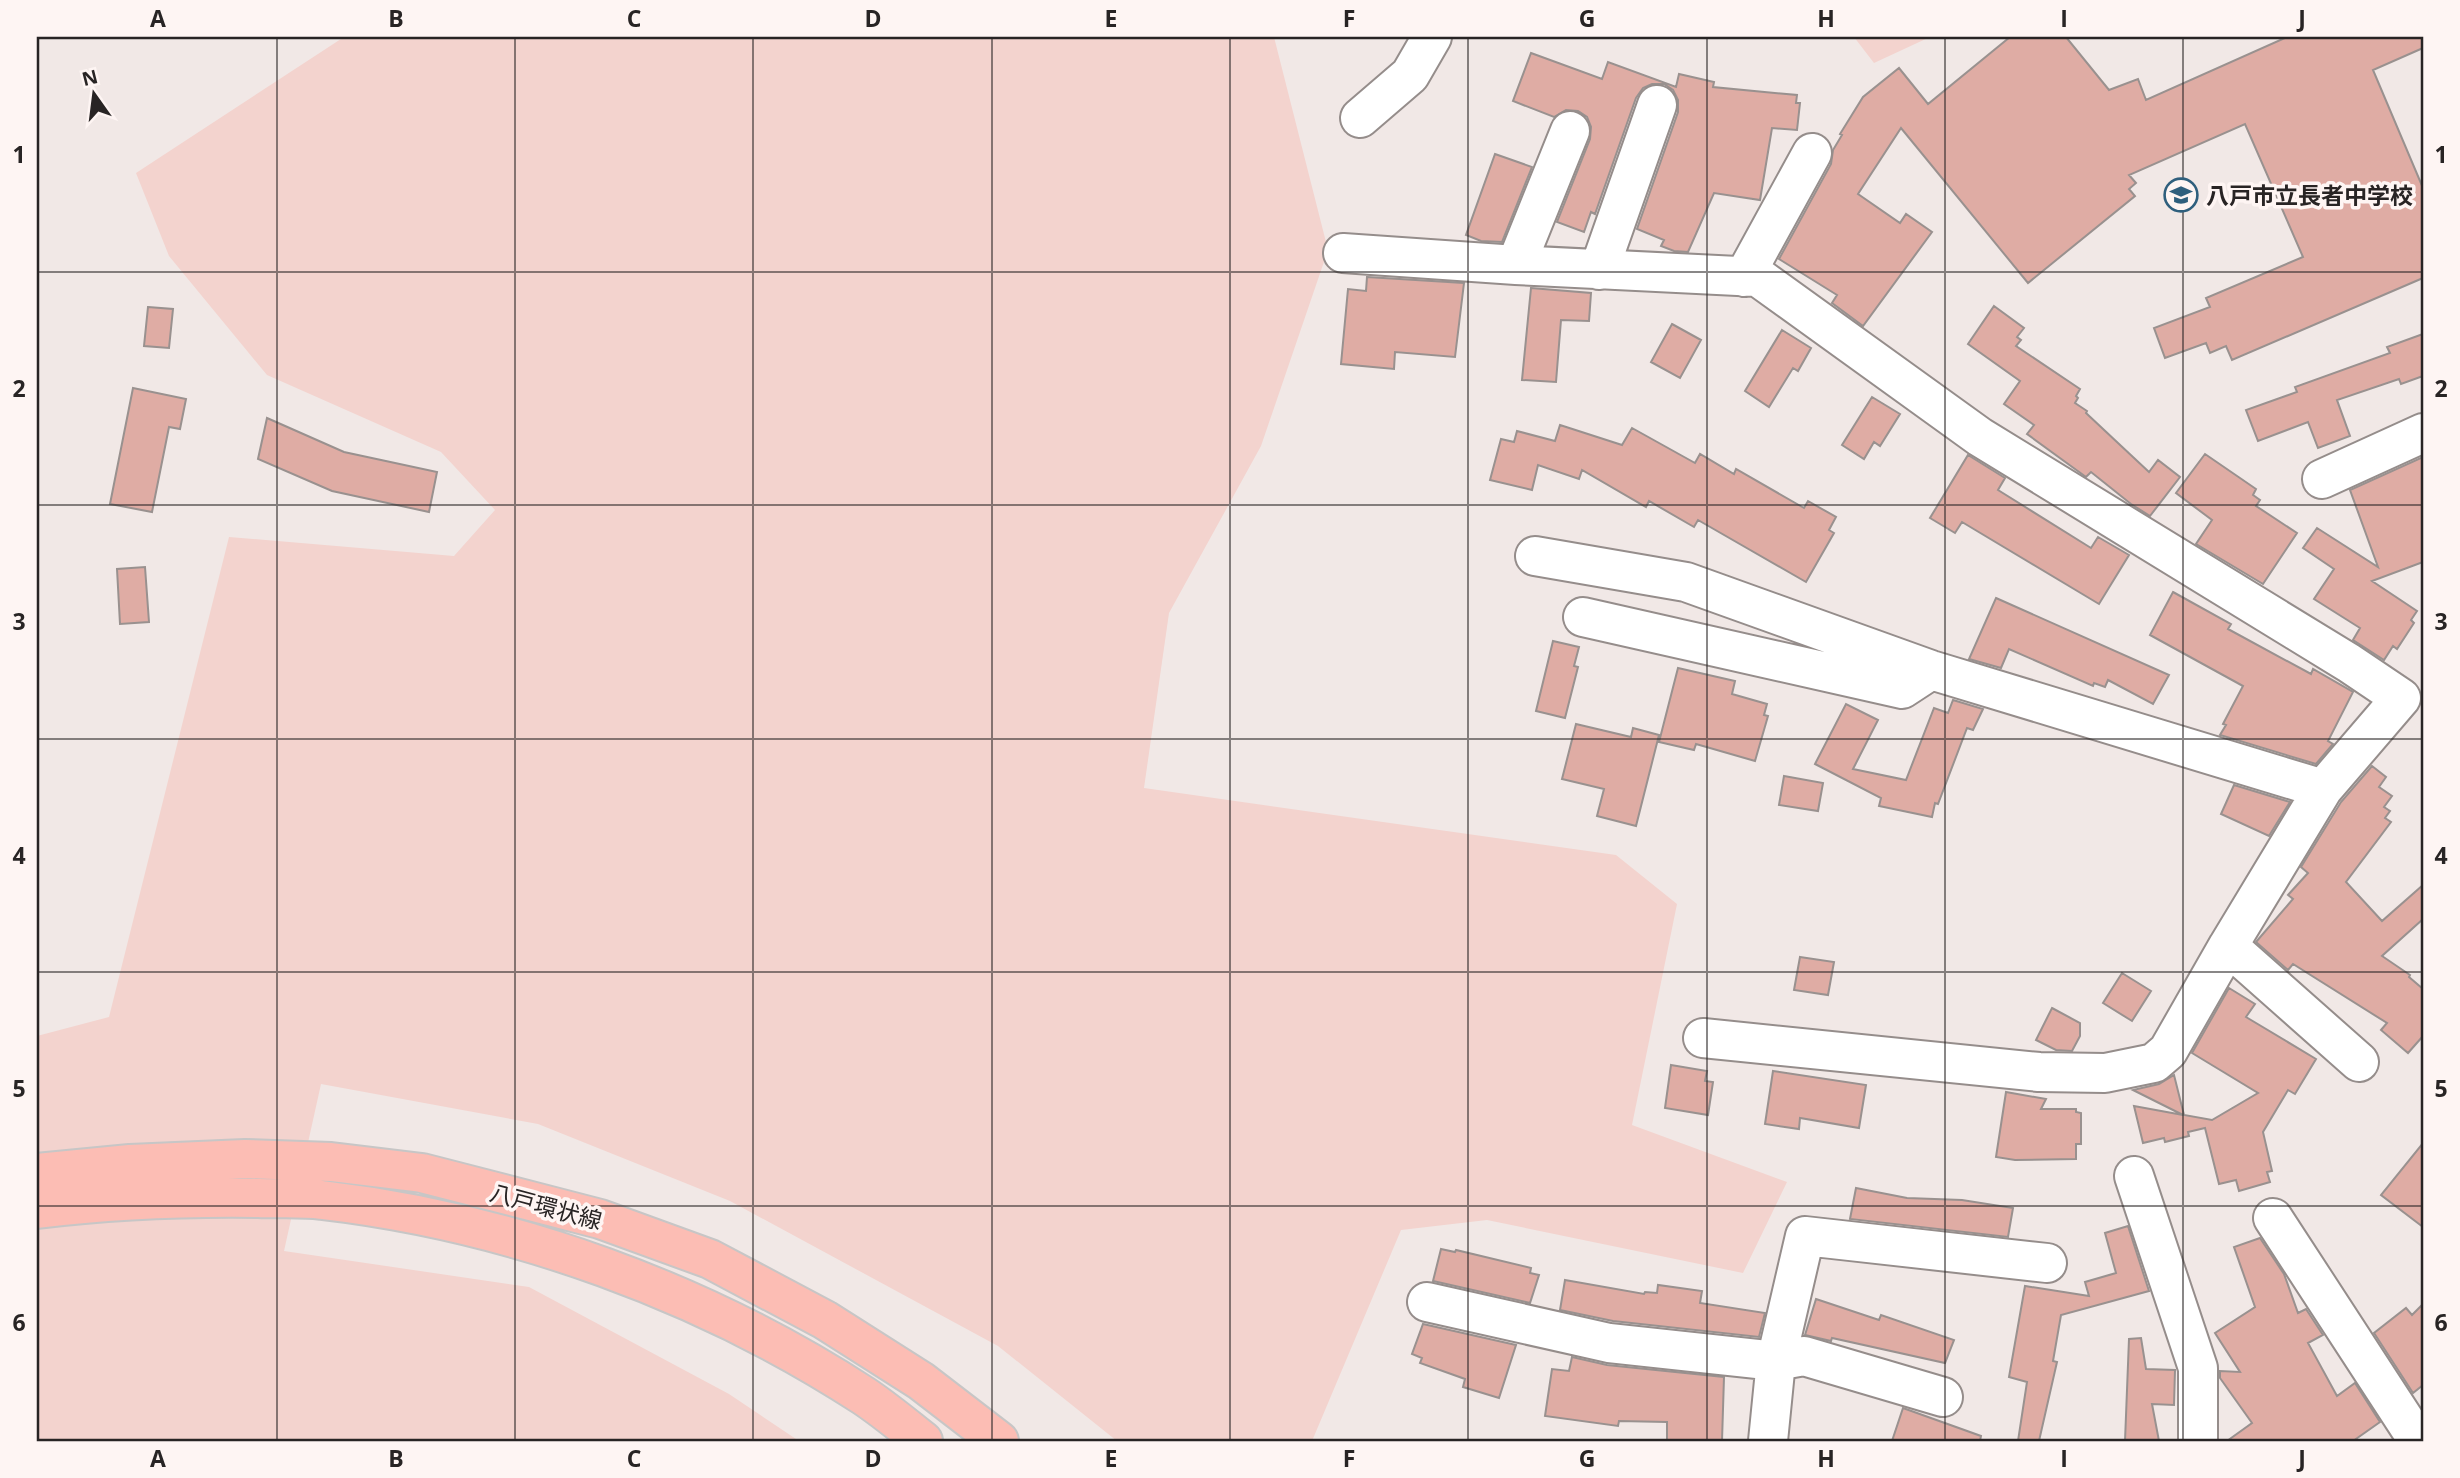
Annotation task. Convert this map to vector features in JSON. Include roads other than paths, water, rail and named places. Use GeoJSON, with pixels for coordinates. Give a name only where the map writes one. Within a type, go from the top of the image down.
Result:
{"type":"FeatureCollection","features":[{"type":"Feature","properties":{"kind":"main road","name":"八戸環状線"},"geometry":{"type":"LineString","coordinates":[[37,1173],[130,1164],[245,1159],[331,1162],[422,1172],[600,1219],[710,1259],[825,1320],[921,1381],[999,1441]]}},
{"type":"Feature","properties":{"kind":"main road","name":"八戸環状線"},"geometry":{"type":"LineString","coordinates":[[37,1209],[229,1198],[320,1199],[414,1214],[537,1245],[623,1275],[747,1328],[865,1397],[923,1441]]}},
{"type":"Feature","properties":{"kind":"street"},"geometry":{"type":"LineString","coordinates":[[1360,118],[1410,75],[1432,37]]}},
{"type":"Feature","properties":{"kind":"street"},"geometry":{"type":"LineString","coordinates":[[1599,270],[1657,105]]}},
{"type":"Feature","properties":{"kind":"street"},"geometry":{"type":"LineString","coordinates":[[1516,265],[1570,131]]}},
{"type":"Feature","properties":{"kind":"street"},"geometry":{"type":"LineString","coordinates":[[1744,276],[1812,153]]}},
{"type":"Feature","properties":{"kind":"street"},"geometry":{"type":"LineString","coordinates":[[1343,253],[1599,270],[1758,277],[1980,437],[2349,663],[2412,689],[2323,789],[2168,1051],[2154,1063],[2105,1073],[2039,1072],[1703,1038]]}},
{"type":"Feature","properties":{"kind":"street"},"geometry":{"type":"LineString","coordinates":[[2322,479],[2423,433]]}},
{"type":"Feature","properties":{"kind":"street"},"geometry":{"type":"LineString","coordinates":[[1535,556],[1686,582],[1931,670],[2323,789]]}},
{"type":"Feature","properties":{"kind":"street"},"geometry":{"type":"LineString","coordinates":[[1583,617],[1902,689],[1931,670]]}},
{"type":"Feature","properties":{"kind":"street"},"geometry":{"type":"LineString","coordinates":[[2228,946],[2360,1062]]}},
{"type":"Feature","properties":{"kind":"street"},"geometry":{"type":"LineString","coordinates":[[2134,1176],[2199,1368],[2197,1441]]}},
{"type":"Feature","properties":{"kind":"street"},"geometry":{"type":"LineString","coordinates":[[2273,1218],[2417,1435]]}},
{"type":"Feature","properties":{"kind":"street"},"geometry":{"type":"LineString","coordinates":[[1768,1441],[1776,1362],[1805,1236],[2047,1263]]}},
{"type":"Feature","properties":{"kind":"street"},"geometry":{"type":"LineString","coordinates":[[1427,1302],[1609,1343],[1776,1362],[1804,1356],[1943,1397]]}},
{"type":"Feature","properties":{"kind":"place","name":"八戸市立長者中学校"},"geometry":{"type":"Point","coordinates":[2181,195]}}]}
